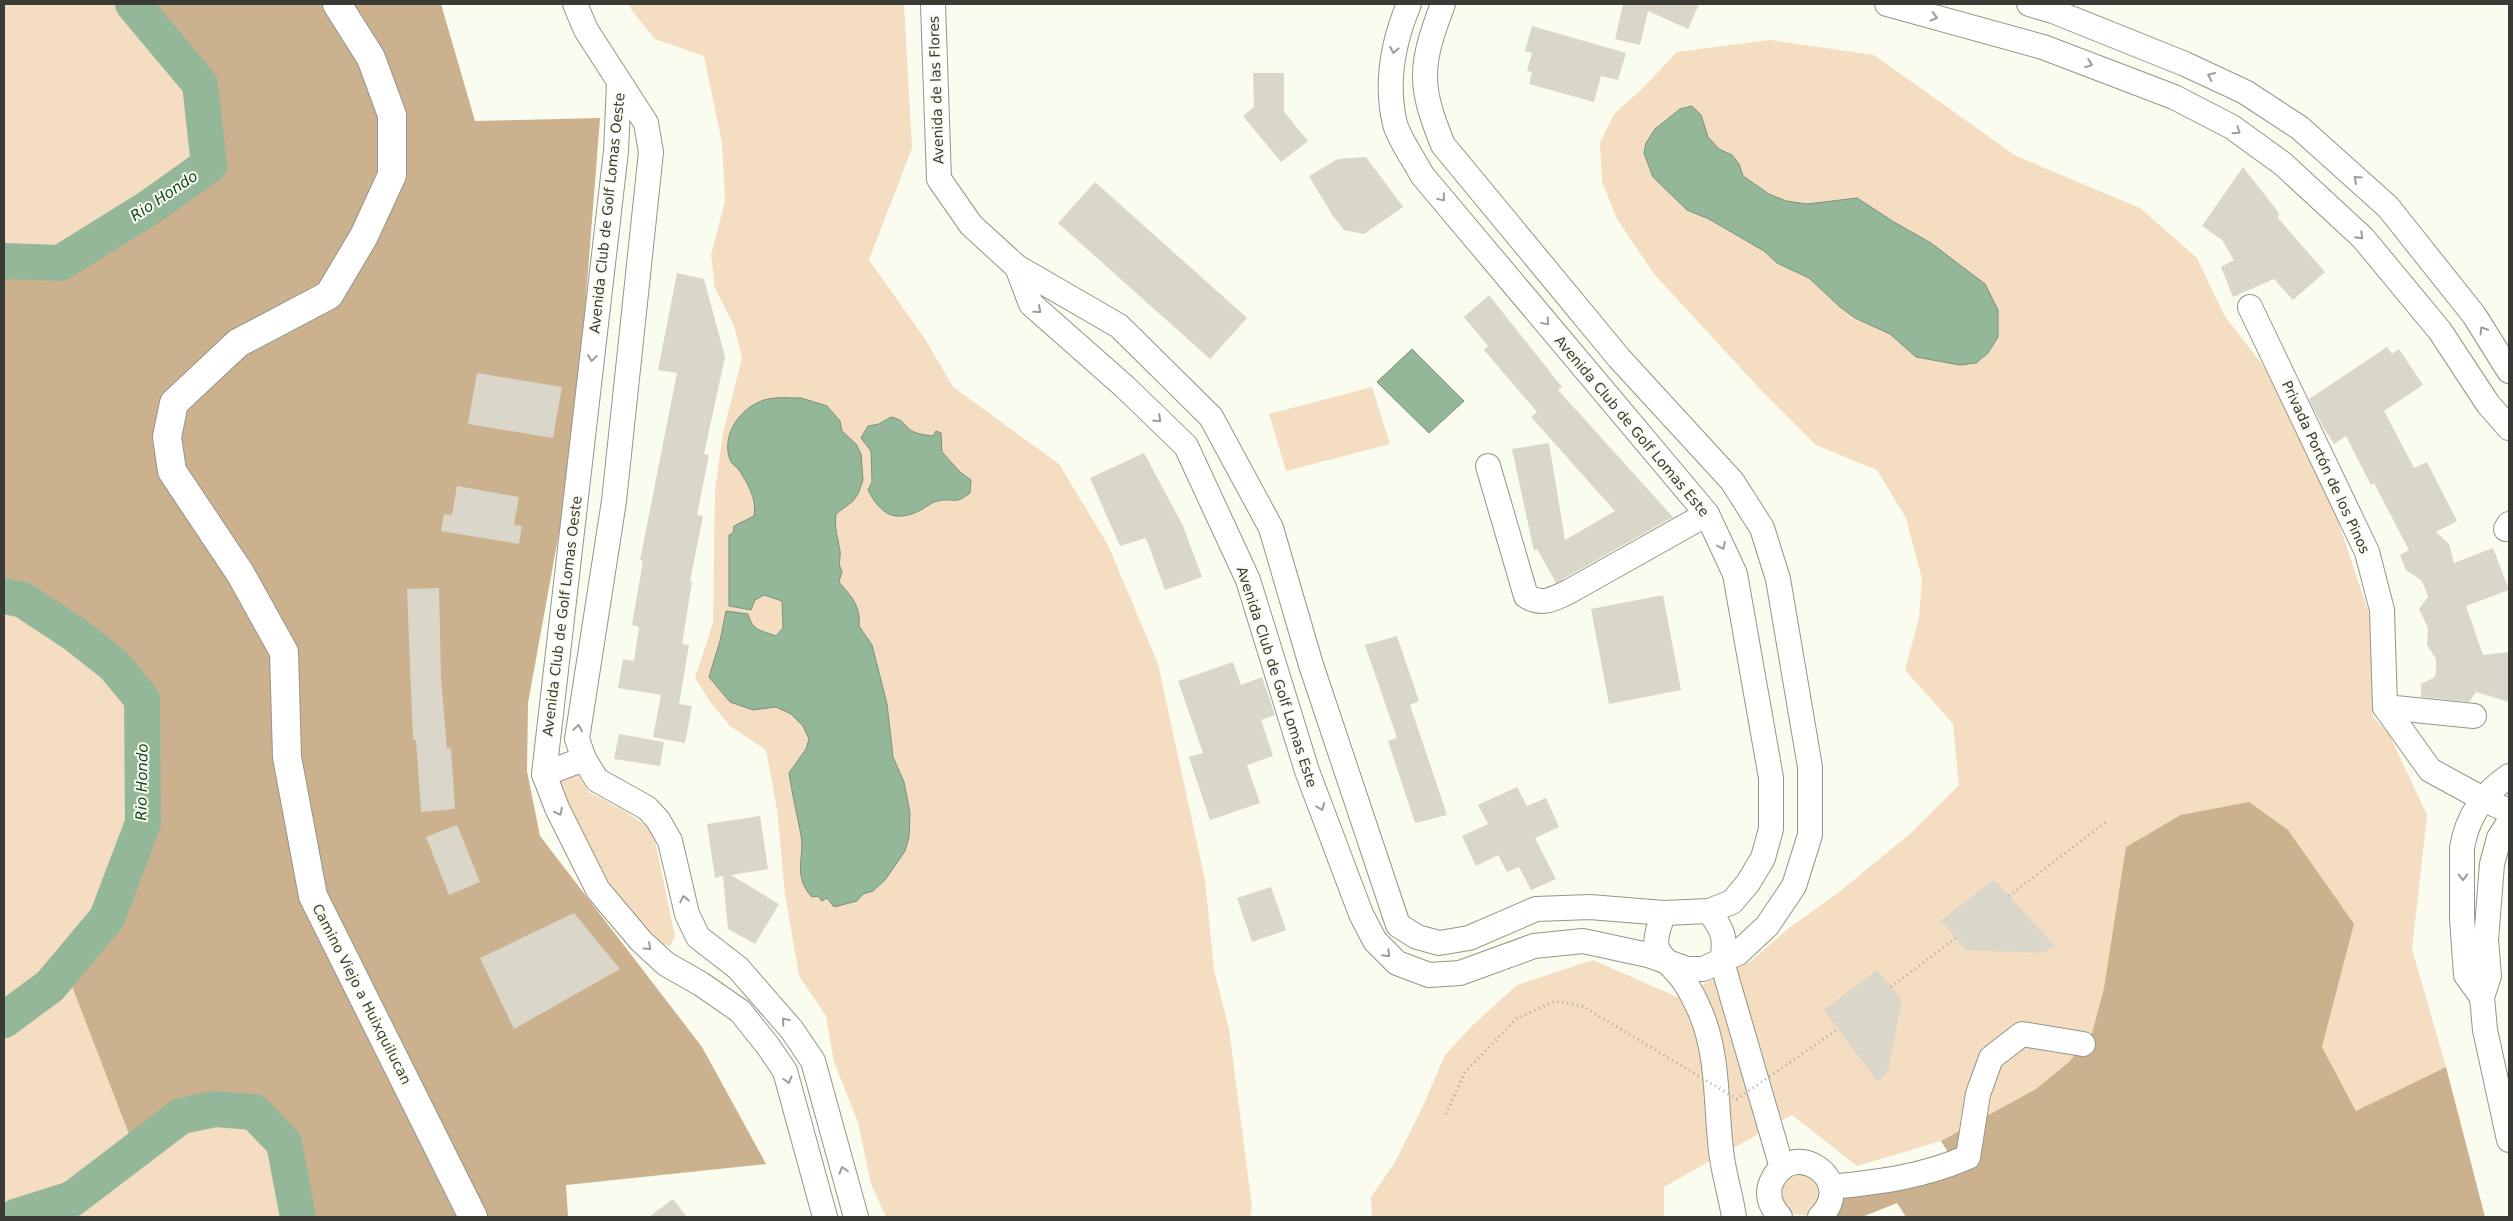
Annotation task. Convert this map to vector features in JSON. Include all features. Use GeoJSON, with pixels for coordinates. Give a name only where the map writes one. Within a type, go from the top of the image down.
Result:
{"type":"FeatureCollection","features":[{"type":"Feature","properties":{"kind":"main road","name":"Camino Viejo a Huixquilucan"},"geometry":{"type":"LineString","coordinates":[[337,4],[372,58],[392,116],[392,175],[364,236],[329,294],[238,343],[174,403],[167,437],[172,471],[240,574],[284,652],[287,757],[313,896],[472,1217]]}},
{"type":"Feature","properties":{"kind":"street"},"geometry":{"type":"LineString","coordinates":[[575,4],[586,30],[619,84]]}},
{"type":"Feature","properties":{"kind":"street","name":"Avenida de las Flores"},"geometry":{"type":"LineString","coordinates":[[933,4],[939,178],[971,225],[1017,267]]}},
{"type":"Feature","properties":{"kind":"street","name":"Avenida Club de Golf Lomas Este"},"geometry":{"type":"LineString","coordinates":[[1017,267],[1119,326],[1212,417],[1270,528],[1311,665],[1398,925],[1417,938],[1439,943],[1469,938],[1536,909],[1590,907],[1664,913],[1709,911],[1732,902],[1748,883],[1763,858],[1771,829],[1771,778],[1735,574],[1707,514],[1422,175],[1396,125],[1389,80],[1398,32],[1409,4]]}},
{"type":"Feature","properties":{"kind":"street","name":"Avenida Club de Golf Lomas Este"},"geometry":{"type":"LineString","coordinates":[[1017,267],[1031,304],[1125,387],[1186,446],[1248,580],[1307,770],[1361,914],[1375,941],[1397,963],[1429,975],[1460,973],[1534,946],[1583,941],[1662,960],[1687,969],[1703,969],[1722,962],[1738,953],[1767,926],[1794,886],[1810,835],[1810,767],[1778,579],[1762,528],[1732,481],[1619,358],[1443,145],[1429,112],[1424,82],[1428,44],[1443,4]]}},
{"type":"Feature","properties":{"kind":"street"},"geometry":{"type":"LineString","coordinates":[[1887,4],[2043,47],[2174,97],[2232,127],[2283,164],[2363,238],[2440,330],[2488,404],[2509,428]]}},
{"type":"Feature","properties":{"kind":"street"},"geometry":{"type":"LineString","coordinates":[[2029,4],[2053,11],[2185,64],[2245,92],[2300,128],[2388,207],[2474,315],[2509,371]]}},
{"type":"Feature","properties":{"kind":"street","name":"Avenida Club de Golf Lomas Oeste"},"geometry":{"type":"LineString","coordinates":[[619,84],[646,123],[651,152],[614,501],[577,739],[584,759],[597,780],[647,808],[658,820],[670,841],[687,914],[698,937],[744,974],[792,1030],[813,1061],[856,1217]]}},
{"type":"Feature","properties":{"kind":"street","name":"Avenida Club de Golf Lomas Oeste"},"geometry":{"type":"LineString","coordinates":[[619,84],[616,151],[544,774],[557,808],[598,890],[641,941],[666,964],[701,984],[740,1011],[785,1071],[825,1217]]}},
{"type":"Feature","properties":{"kind":"street","name":"Privada Portón de los Pinos"},"geometry":{"type":"LineString","coordinates":[[2250,307],[2367,552],[2382,610],[2385,707]]}},
{"type":"Feature","properties":{"kind":"street"},"geometry":{"type":"LineString","coordinates":[[1488,466],[1526,596],[1541,603],[1553,600],[1570,591],[1707,514]]}},
{"type":"Feature","properties":{"kind":"street"},"geometry":{"type":"LineString","coordinates":[[2385,707],[2474,716]]}},
{"type":"Feature","properties":{"kind":"street"},"geometry":{"type":"LineString","coordinates":[[2385,707],[2430,770],[2483,800],[2509,811]]}},
{"type":"Feature","properties":{"kind":"street"},"geometry":{"type":"LineString","coordinates":[[544,774],[584,759]]}},
{"type":"Feature","properties":{"kind":"street"},"geometry":{"type":"LineString","coordinates":[[2487,982],[2462,918],[2464,837],[2477,806],[2509,776]]}},
{"type":"Feature","properties":{"kind":"street"},"geometry":{"type":"LineString","coordinates":[[2509,822],[2495,850],[2489,882],[2485,1030],[2509,1140]]}},
{"type":"Feature","properties":{"kind":"street"},"geometry":{"type":"LineString","coordinates":[[2464,837],[2495,850]]}},
{"type":"Feature","properties":{"kind":"street"},"geometry":{"type":"LineString","coordinates":[[1709,911],[1723,932],[1725,944],[1722,962],[1782,1168]]}},
{"type":"Feature","properties":{"kind":"street"},"geometry":{"type":"LineString","coordinates":[[1664,913],[1656,938],[1657,949],[1662,960],[1684,981],[1700,1012],[1712,1050],[1722,1158],[1734,1217]]}},
{"type":"Feature","properties":{"kind":"street"},"geometry":{"type":"LineString","coordinates":[[666,964],[698,937]]}},
{"type":"Feature","properties":{"kind":"street"},"geometry":{"type":"LineString","coordinates":[[1831,1187],[1875,1182],[1937,1171],[1968,1157],[1978,1094],[1991,1058],[2022,1034],[2083,1044]]}},
{"type":"Feature","properties":{"kind":"street"},"geometry":{"type":"LineString","coordinates":[[1780,1217],[1773,1209],[1769,1198],[1769,1187],[1774,1176],[1782,1168],[1793,1162],[1806,1162],[1817,1166],[1826,1175],[1831,1187],[1830,1203],[1820,1217]]}},
{"type":"Feature","properties":{"kind":"path"},"geometry":{"type":"LineString","coordinates":[[2009,896],[2106,822]]}},
{"type":"Feature","properties":{"kind":"path"},"geometry":{"type":"LineString","coordinates":[[1891,987],[1956,938]]}},
{"type":"Feature","properties":{"kind":"path"},"geometry":{"type":"LineString","coordinates":[[1446,1114],[1465,1072],[1516,1019],[1555,1001],[1582,1006],[1737,1099],[1838,1029]]}},
{"type":"Feature","properties":{"kind":"shaded area"},"geometry":{"type":"Polygon","coordinates":[[[4,4],[115,4],[123,9],[189,88],[197,159],[142,198],[57,251],[4,250],[4,4]]]}},
{"type":"Feature","properties":{"kind":"shaded area"},"geometry":{"type":"Polygon","coordinates":[[[115,4],[441,4],[475,121],[600,118],[574,450],[528,703],[527,771],[540,836],[702,1047],[766,1164],[566,1185],[568,1217],[286,1217],[273,1148],[249,1124],[217,1121],[187,1127],[139,1160],[61,958],[96,912],[131,821],[130,702],[106,673],[69,644],[19,610],[4,608],[4,250],[57,251],[142,198],[197,159],[189,88],[123,9],[115,4]]]}},
{"type":"Feature","properties":{"kind":"shaded area"},"geometry":{"type":"Polygon","coordinates":[[[629,4],[904,4],[912,148],[869,260],[925,339],[953,387],[1059,464],[1108,545],[1158,664],[1205,880],[1214,970],[1229,1029],[1252,1207],[1250,1217],[886,1217],[871,1184],[858,1122],[834,1062],[826,1016],[799,976],[785,894],[777,809],[766,750],[730,726],[711,703],[695,678],[713,623],[715,490],[723,433],[742,358],[734,326],[715,288],[711,255],[725,201],[722,143],[704,56],[655,39],[632,11],[629,4]]]}},
{"type":"Feature","properties":{"kind":"shaded area"},"geometry":{"type":"Polygon","coordinates":[[[1770,40],[1874,55],[2016,156],[2140,208],[2197,258],[2224,315],[2277,384],[2332,503],[2370,617],[2373,717],[2389,734],[2427,815],[2412,949],[2446,1067],[2357,1112],[2322,1047],[2354,924],[2104,988],[2092,1033],[2070,1061],[2036,1089],[1941,1141],[1857,1166],[1792,1115],[1664,1187],[1664,1217],[1372,1217],[1371,1197],[1394,1164],[1422,1108],[1445,1055],[1473,1025],[1517,985],[1593,960],[1677,997],[1751,961],[1789,928],[1838,893],[1911,833],[1959,785],[1953,724],[1905,670],[1919,618],[1922,579],[1906,518],[1877,470],[1816,445],[1759,388],[1654,274],[1617,219],[1602,182],[1600,143],[1614,114],[1643,88],[1677,52],[1770,40]]]}},
{"type":"Feature","properties":{"kind":"shaded area"},"geometry":{"type":"Polygon","coordinates":[[[1692,106],[1701,115],[1708,137],[1719,149],[1732,155],[1739,164],[1743,176],[1769,194],[1786,201],[1807,204],[1857,198],[1931,243],[1985,284],[1998,310],[1998,337],[1988,353],[1976,363],[1960,365],[1916,357],[1890,334],[1855,318],[1840,307],[1809,278],[1777,263],[1764,251],[1709,219],[1687,210],[1653,177],[1644,153],[1646,143],[1655,129],[1680,109],[1692,106]]]}},
{"type":"Feature","properties":{"kind":"shaded area"},"geometry":{"type":"Polygon","coordinates":[[[1412,349],[1464,401],[1429,433],[1377,382],[1412,349]]]}},
{"type":"Feature","properties":{"kind":"shaded area"},"geometry":{"type":"Polygon","coordinates":[[[1372,387],[1390,444],[1286,471],[1269,414],[1372,387]]]}},
{"type":"Feature","properties":{"kind":"shaded area"},"geometry":{"type":"Polygon","coordinates":[[[774,398],[801,398],[827,406],[840,421],[842,431],[856,444],[861,454],[863,480],[858,494],[853,501],[836,514],[836,528],[840,551],[839,564],[842,571],[839,582],[857,607],[859,626],[872,645],[887,704],[893,757],[904,782],[910,813],[909,837],[905,851],[885,880],[873,891],[863,894],[857,901],[834,907],[827,898],[822,901],[818,896],[812,897],[802,882],[800,866],[802,843],[789,773],[806,749],[809,739],[803,726],[791,714],[776,707],[753,710],[730,702],[709,677],[720,641],[726,611],[748,614],[755,627],[776,636],[783,628],[782,601],[764,595],[755,600],[751,610],[729,606],[729,535],[733,533],[734,526],[754,516],[755,510],[748,486],[739,470],[731,462],[728,453],[729,435],[738,419],[751,406],[774,398]]]}},
{"type":"Feature","properties":{"kind":"shaded area"},"geometry":{"type":"Polygon","coordinates":[[[891,417],[900,420],[916,433],[933,436],[936,431],[941,433],[942,452],[960,472],[971,480],[970,493],[957,500],[943,500],[931,503],[921,510],[904,516],[890,514],[878,506],[868,490],[872,482],[871,451],[861,438],[868,426],[879,424],[891,417]]]}},
{"type":"Feature","properties":{"kind":"shaded area"},"geometry":{"type":"Polygon","coordinates":[[[4,608],[19,610],[69,644],[106,673],[130,702],[131,821],[96,912],[61,958],[139,1160],[187,1127],[217,1121],[249,1124],[273,1148],[286,1217],[4,1217],[4,608]]]}},
{"type":"Feature","properties":{"kind":"shaded area"},"geometry":{"type":"Polygon","coordinates":[[[567,775],[578,775],[589,792],[626,812],[653,831],[675,937],[670,946],[654,938],[637,923],[605,875],[558,781],[567,775]]]}},
{"type":"Feature","properties":{"kind":"shaded area"},"geometry":{"type":"Polygon","coordinates":[[[2249,802],[2288,830],[2354,924],[2322,1047],[2356,1111],[2446,1067],[2485,1217],[1906,1217],[1897,1203],[1862,1217],[1823,1217],[1832,1201],[1959,1170],[1941,1141],[2036,1089],[2070,1061],[2092,1033],[2104,988],[2126,847],[2181,815],[2249,802]]]}},
{"type":"Feature","properties":{"kind":"shaded area"},"geometry":{"type":"Polygon","coordinates":[[[1798,1169],[1815,1175],[1824,1188],[1810,1215],[1796,1215],[1787,1211],[1781,1203],[1776,1190],[1783,1176],[1798,1169]]]}},
{"type":"Feature","properties":{"kind":"building"},"geometry":{"type":"Polygon","coordinates":[[[1623,4],[1699,4],[1688,29],[1648,11],[1640,45],[1615,39],[1623,4]]]}},
{"type":"Feature","properties":{"kind":"building"},"geometry":{"type":"Polygon","coordinates":[[[1532,26],[1626,53],[1618,80],[1601,76],[1594,102],[1529,84],[1532,72],[1527,71],[1532,53],[1525,51],[1532,26]]]}},
{"type":"Feature","properties":{"kind":"building"},"geometry":{"type":"Polygon","coordinates":[[[1253,73],[1284,73],[1284,112],[1308,141],[1281,162],[1243,116],[1254,107],[1253,73]]]}},
{"type":"Feature","properties":{"kind":"building"},"geometry":{"type":"Polygon","coordinates":[[[1366,157],[1403,207],[1364,234],[1344,230],[1333,216],[1309,176],[1338,159],[1366,157]]]}},
{"type":"Feature","properties":{"kind":"building"},"geometry":{"type":"Polygon","coordinates":[[[2243,167],[2279,213],[2278,218],[2325,272],[2293,300],[2274,279],[2233,297],[2221,267],[2234,260],[2222,240],[2202,226],[2243,167]]]}},
{"type":"Feature","properties":{"kind":"building"},"geometry":{"type":"Polygon","coordinates":[[[1095,182],[1247,318],[1210,359],[1058,223],[1095,182]]]}},
{"type":"Feature","properties":{"kind":"building"},"geometry":{"type":"Polygon","coordinates":[[[677,273],[704,279],[725,357],[704,454],[709,455],[697,515],[703,516],[690,581],[692,582],[682,644],[689,645],[679,704],[692,706],[685,743],[653,737],[661,695],[618,688],[623,659],[634,661],[639,627],[632,625],[643,561],[640,560],[677,373],[658,370],[677,273]]]}},
{"type":"Feature","properties":{"kind":"building"},"geometry":{"type":"Polygon","coordinates":[[[1489,295],[1562,387],[1558,390],[1673,517],[1556,583],[1537,549],[1534,551],[1512,449],[1549,443],[1565,540],[1615,511],[1531,417],[1537,412],[1484,350],[1488,346],[1464,317],[1489,295]]]}},
{"type":"Feature","properties":{"kind":"building"},"geometry":{"type":"Polygon","coordinates":[[[2387,347],[2392,354],[2399,349],[2423,385],[2384,411],[2414,468],[2427,462],[2457,521],[2436,532],[2449,544],[2454,563],[2493,548],[2509,590],[2466,606],[2483,655],[2509,652],[2509,702],[2476,692],[2469,702],[2421,697],[2421,684],[2435,677],[2436,668],[2436,659],[2427,645],[2428,628],[2419,609],[2428,597],[2425,588],[2421,580],[2406,570],[2400,555],[2409,550],[2374,483],[2371,485],[2346,436],[2334,444],[2309,399],[2387,347]]]}},
{"type":"Feature","properties":{"kind":"building"},"geometry":{"type":"Polygon","coordinates":[[[477,373],[562,387],[553,438],[468,424],[477,373]]]}},
{"type":"Feature","properties":{"kind":"building"},"geometry":{"type":"Polygon","coordinates":[[[1144,453],[1183,526],[1202,577],[1165,590],[1146,538],[1120,546],[1090,478],[1144,453]]]}},
{"type":"Feature","properties":{"kind":"building"},"geometry":{"type":"Polygon","coordinates":[[[457,486],[519,497],[514,525],[522,526],[519,544],[441,531],[444,514],[452,515],[457,486]]]}},
{"type":"Feature","properties":{"kind":"building"},"geometry":{"type":"Polygon","coordinates":[[[439,588],[441,678],[447,749],[451,748],[455,809],[421,812],[416,740],[413,740],[407,589],[439,588]]]}},
{"type":"Feature","properties":{"kind":"building"},"geometry":{"type":"Polygon","coordinates":[[[1663,595],[1681,690],[1609,704],[1591,609],[1663,595]]]}},
{"type":"Feature","properties":{"kind":"building"},"geometry":{"type":"Polygon","coordinates":[[[1397,636],[1419,701],[1410,705],[1447,815],[1415,823],[1388,741],[1397,738],[1365,645],[1397,636]]]}},
{"type":"Feature","properties":{"kind":"building"},"geometry":{"type":"Polygon","coordinates":[[[1233,662],[1241,685],[1262,677],[1275,715],[1261,720],[1273,756],[1247,765],[1260,803],[1210,820],[1189,757],[1203,753],[1178,681],[1233,662]]]}},
{"type":"Feature","properties":{"kind":"building"},"geometry":{"type":"Polygon","coordinates":[[[619,734],[664,742],[660,766],[614,759],[619,734]]]}},
{"type":"Feature","properties":{"kind":"building"},"geometry":{"type":"Polygon","coordinates":[[[1517,787],[1527,806],[1546,798],[1559,827],[1535,838],[1556,879],[1531,890],[1519,867],[1507,872],[1498,855],[1476,866],[1462,836],[1488,824],[1478,805],[1517,787]]]}},
{"type":"Feature","properties":{"kind":"building"},"geometry":{"type":"Polygon","coordinates":[[[760,816],[768,869],[731,875],[779,904],[755,944],[728,929],[723,876],[715,878],[707,824],[760,816]]]}},
{"type":"Feature","properties":{"kind":"building"},"geometry":{"type":"Polygon","coordinates":[[[457,825],[480,882],[449,895],[426,837],[457,825]]]}},
{"type":"Feature","properties":{"kind":"building"},"geometry":{"type":"Polygon","coordinates":[[[1994,880],[2055,946],[2042,953],[1966,950],[1941,920],[1994,880]]]}},
{"type":"Feature","properties":{"kind":"building"},"geometry":{"type":"Polygon","coordinates":[[[1271,887],[1286,930],[1252,942],[1237,898],[1271,887]]]}},
{"type":"Feature","properties":{"kind":"building"},"geometry":{"type":"Polygon","coordinates":[[[574,913],[620,969],[514,1029],[480,958],[574,913]]]}},
{"type":"Feature","properties":{"kind":"building"},"geometry":{"type":"Polygon","coordinates":[[[1877,970],[1902,1000],[1888,1071],[1878,1082],[1824,1010],[1877,970]]]}},
{"type":"Feature","properties":{"kind":"building"},"geometry":{"type":"Polygon","coordinates":[[[673,1199],[687,1217],[649,1217],[673,1199]]]}},
{"type":"Feature","properties":{"kind":"waterway","name":"Rio Hondo"},"geometry":{"type":"LineString","coordinates":[[4,261],[60,263],[150,207],[209,165],[200,84],[133,4]]}},
{"type":"Feature","properties":{"kind":"waterway","name":"Rio Hondo"},"geometry":{"type":"LineString","coordinates":[[4,596],[23,600],[76,635],[114,665],[142,699],[143,823],[107,918],[50,986],[4,1020]]}},
{"type":"Feature","properties":{"kind":"waterway","name":"Rio Hondo"},"geometry":{"type":"LineString","coordinates":[[15,1217],[72,1199],[181,1116],[215,1109],[254,1112],[284,1143],[298,1217]]}}]}
